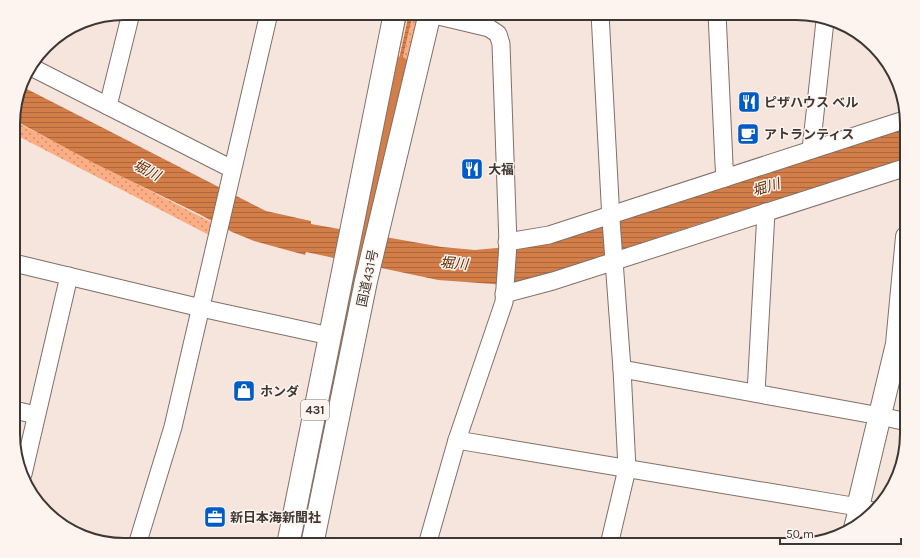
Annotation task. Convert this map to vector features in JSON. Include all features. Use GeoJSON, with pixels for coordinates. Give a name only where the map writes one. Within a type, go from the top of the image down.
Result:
{"type":"FeatureCollection","features":[{"type":"Feature","properties":{"kind":"main road","name":"国道431号"},"geometry":{"type":"LineString","coordinates":[[289,538],[394,20]]}},
{"type":"Feature","properties":{"kind":"main road","name":"国道431号"},"geometry":{"type":"LineString","coordinates":[[313,538],[379,221],[428,20]]}},
{"type":"Feature","properties":{"kind":"main road"},"geometry":{"type":"LineString","coordinates":[[865,509],[880,416],[897,344],[900,312]]}},
{"type":"Feature","properties":{"kind":"street"},"geometry":{"type":"LineString","coordinates":[[108,106],[128,20]]}},
{"type":"Feature","properties":{"kind":"street"},"geometry":{"type":"LineString","coordinates":[[139,538],[173,427],[267,20]]}},
{"type":"Feature","properties":{"kind":"street"},"geometry":{"type":"LineString","coordinates":[[429,538],[457,440],[504,302],[508,243],[500,38],[494,30],[458,20]]}},
{"type":"Feature","properties":{"kind":"street"},"geometry":{"type":"LineString","coordinates":[[600,20],[610,215],[622,369],[627,469],[612,538]]}},
{"type":"Feature","properties":{"kind":"street"},"geometry":{"type":"LineString","coordinates":[[717,20],[725,178]]}},
{"type":"Feature","properties":{"kind":"street"},"geometry":{"type":"LineString","coordinates":[[811,150],[824,24]]}},
{"type":"Feature","properties":{"kind":"street"},"geometry":{"type":"LineString","coordinates":[[36,68],[108,106],[231,177]]}},
{"type":"Feature","properties":{"kind":"street"},"geometry":{"type":"LineString","coordinates":[[508,243],[549,235],[900,121]]}},
{"type":"Feature","properties":{"kind":"street"},"geometry":{"type":"LineString","coordinates":[[504,291],[553,281],[900,169]]}},
{"type":"Feature","properties":{"kind":"street"},"geometry":{"type":"LineString","coordinates":[[756,393],[766,212]]}},
{"type":"Feature","properties":{"kind":"street"},"geometry":{"type":"LineString","coordinates":[[20,264],[201,308],[330,336]]}},
{"type":"Feature","properties":{"kind":"street"},"geometry":{"type":"LineString","coordinates":[[25,463],[69,276]]}},
{"type":"Feature","properties":{"kind":"street"},"geometry":{"type":"LineString","coordinates":[[622,369],[900,420]]}},
{"type":"Feature","properties":{"kind":"street"},"geometry":{"type":"LineString","coordinates":[[20,411],[36,415]]}},
{"type":"Feature","properties":{"kind":"street"},"geometry":{"type":"LineString","coordinates":[[457,440],[865,509]]}},
{"type":"Feature","properties":{"kind":"shaded area"},"geometry":{"type":"Polygon","coordinates":[[[403,20],[407,20],[365,217],[363,217],[403,20]]]}},
{"type":"Feature","properties":{"kind":"shaded area"},"geometry":{"type":"Polygon","coordinates":[[[411,20],[419,20],[370,217],[367,217],[411,20]]]}},
{"type":"Feature","properties":{"kind":"shaded area"},"geometry":{"type":"Polygon","coordinates":[[[20,124],[213,223],[209,235],[20,137],[20,124]]]}},
{"type":"Feature","properties":{"kind":"water"},"geometry":{"type":"Polygon","coordinates":[[[407,20],[411,20],[391,110],[388,110],[407,20]]]}},
{"type":"Feature","properties":{"kind":"water","name":"堀川"},"geometry":{"type":"Polygon","coordinates":[[[26,88],[266,211],[311,221],[311,224],[442,247],[475,250],[517,246],[683,200],[773,172],[900,127],[900,162],[696,225],[626,248],[595,261],[511,287],[493,284],[438,280],[306,252],[305,255],[254,241],[232,232],[199,214],[94,163],[20,123],[21,110],[26,88]]]}},
{"type":"Feature","properties":{"kind":"waterway"},"geometry":{"type":"LineString","coordinates":[[360,249],[398,71]]}},
{"type":"Feature","properties":{"kind":"waterway"},"geometry":{"type":"LineString","coordinates":[[312,482],[358,258]]}},
{"type":"Feature","properties":{"kind":"waterway"},"geometry":{"type":"LineString","coordinates":[[303,535],[308,502]]}},
{"type":"Feature","properties":{"kind":"place","name":"ピザハウス ベル"},"geometry":{"type":"Point","coordinates":[749,102]}},
{"type":"Feature","properties":{"kind":"place","name":"アトランティス"},"geometry":{"type":"Point","coordinates":[748,134]}},
{"type":"Feature","properties":{"kind":"place","name":"大福"},"geometry":{"type":"Point","coordinates":[472,169]}},
{"type":"Feature","properties":{"kind":"place","name":"ホンダ"},"geometry":{"type":"Point","coordinates":[244,391]}},
{"type":"Feature","properties":{"kind":"place","name":"新日本海新聞社"},"geometry":{"type":"Point","coordinates":[215,517]}}]}
